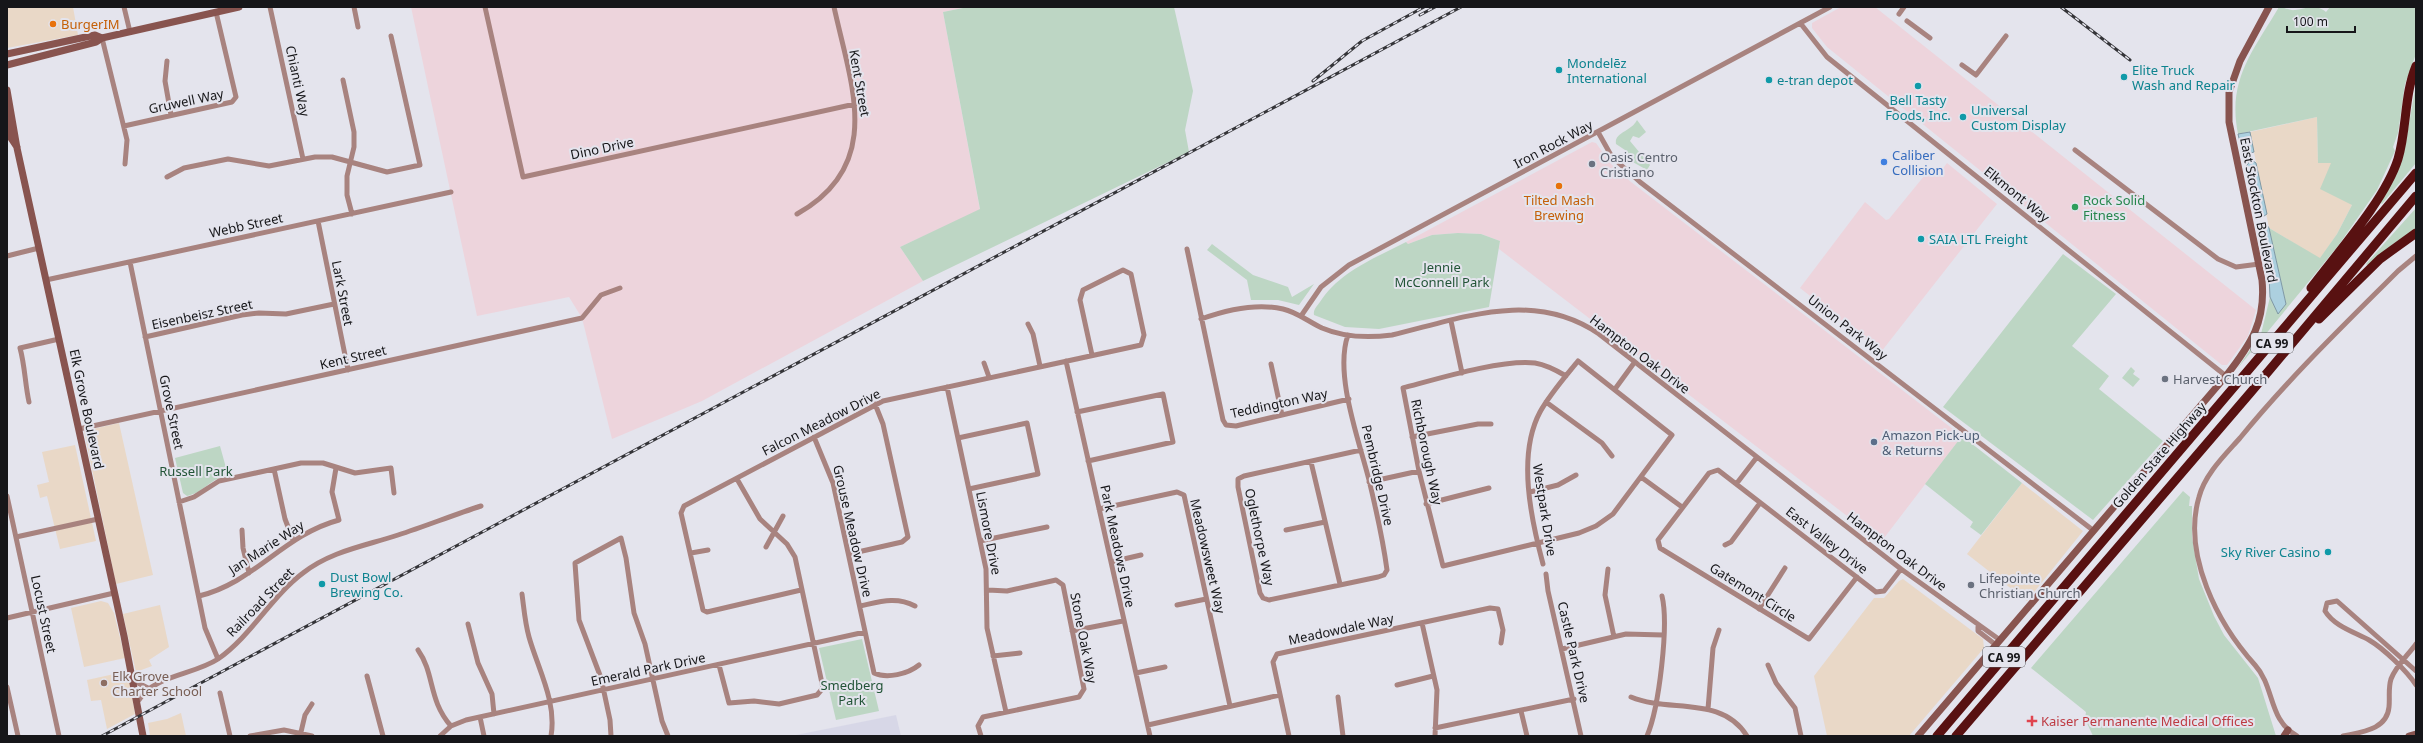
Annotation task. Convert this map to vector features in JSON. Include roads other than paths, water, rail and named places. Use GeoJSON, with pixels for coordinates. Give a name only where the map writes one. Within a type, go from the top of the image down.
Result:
{"type":"FeatureCollection","features":[{"type":"Feature","properties":{"kind":"highway"},"geometry":{"type":"LineString","coordinates":[[2267,349],[2388,181],[2399,153],[2416,66]]}},
{"type":"Feature","properties":{"kind":"highway","name":"Golden State Highway"},"geometry":{"type":"LineString","coordinates":[[1937,736],[2416,172]]}},
{"type":"Feature","properties":{"kind":"highway","name":"CA 99"},"geometry":{"type":"LineString","coordinates":[[1956,736],[2416,196]]}},
{"type":"Feature","properties":{"kind":"highway"},"geometry":{"type":"LineString","coordinates":[[2299,335],[2313,326],[2386,254],[2416,233]]}},
{"type":"Feature","properties":{"kind":"main road"},"geometry":{"type":"LineString","coordinates":[[7,65],[96,42],[102,38],[239,7]]}},
{"type":"Feature","properties":{"kind":"main road","name":"East Stockton Boulevard"},"geometry":{"type":"LineString","coordinates":[[1918,736],[2226,376],[2245,352],[2259,325],[2263,291],[2259,264],[2229,122],[2229,92],[2240,61],[2269,7]]}},
{"type":"Feature","properties":{"kind":"main road"},"geometry":{"type":"LineString","coordinates":[[7,54],[44,44],[95,36],[102,38]]}},
{"type":"Feature","properties":{"kind":"main road","name":"Elk Grove Boulevard"},"geometry":{"type":"LineString","coordinates":[[7,90],[17,148],[132,675],[133,692],[143,736]]}},
{"type":"Feature","properties":{"kind":"main road","name":"Elk Grove Boulevard"},"geometry":{"type":"LineString","coordinates":[[7,120],[11,138],[17,148]]}},
{"type":"Feature","properties":{"kind":"main road","name":"Elk Grove Boulevard"},"geometry":{"type":"LineString","coordinates":[[132,675],[136,682],[147,736]]}},
{"type":"Feature","properties":{"kind":"main road"},"geometry":{"type":"LineString","coordinates":[[133,692],[140,701]]}},
{"type":"Feature","properties":{"kind":"main road"},"geometry":{"type":"LineString","coordinates":[[2409,736],[2416,734]]}},
{"type":"Feature","properties":{"kind":"street"},"geometry":{"type":"LineString","coordinates":[[124,7],[130,32]]}},
{"type":"Feature","properties":{"kind":"street","name":"Chianti Way"},"geometry":{"type":"LineString","coordinates":[[270,7],[304,159]]}},
{"type":"Feature","properties":{"kind":"street"},"geometry":{"type":"LineString","coordinates":[[354,7],[358,27]]}},
{"type":"Feature","properties":{"kind":"street","name":"Dino Drive"},"geometry":{"type":"LineString","coordinates":[[485,7],[523,177],[855,104]]}},
{"type":"Feature","properties":{"kind":"street","name":"Kent Street"},"geometry":{"type":"LineString","coordinates":[[797,214],[815,202],[831,187],[843,169],[854,137],[855,104],[834,7]]}},
{"type":"Feature","properties":{"kind":"street","name":"Iron Rock Way"},"geometry":{"type":"LineString","coordinates":[[1301,316],[1322,287],[1349,265],[1801,24],[1830,7]]}},
{"type":"Feature","properties":{"kind":"street"},"geometry":{"type":"LineString","coordinates":[[1899,14],[1904,7]]}},
{"type":"Feature","properties":{"kind":"street","name":"Gruwell Way"},"geometry":{"type":"LineString","coordinates":[[124,126],[232,102],[236,98],[216,12]]}},
{"type":"Feature","properties":{"kind":"street"},"geometry":{"type":"LineString","coordinates":[[1907,21],[1930,38]]}},
{"type":"Feature","properties":{"kind":"street","name":"Elkmont Way"},"geometry":{"type":"LineString","coordinates":[[1801,24],[1827,57],[2226,376]]}},
{"type":"Feature","properties":{"kind":"street"},"geometry":{"type":"LineString","coordinates":[[167,177],[184,168],[233,159],[269,166],[326,156],[350,161],[387,172],[420,165],[391,36]]}},
{"type":"Feature","properties":{"kind":"street"},"geometry":{"type":"LineString","coordinates":[[1962,65],[1976,75],[2006,36]]}},
{"type":"Feature","properties":{"kind":"street"},"geometry":{"type":"LineString","coordinates":[[102,38],[127,140],[125,164]]}},
{"type":"Feature","properties":{"kind":"street"},"geometry":{"type":"LineString","coordinates":[[167,61],[165,80],[171,115]]}},
{"type":"Feature","properties":{"kind":"street"},"geometry":{"type":"LineString","coordinates":[[343,80],[354,132],[354,147],[346,185],[352,214]]}},
{"type":"Feature","properties":{"kind":"street","name":"Union Park Way"},"geometry":{"type":"LineString","coordinates":[[1598,132],[1612,157],[1640,182],[2094,531]]}},
{"type":"Feature","properties":{"kind":"street"},"geometry":{"type":"LineString","coordinates":[[2075,150],[2218,260],[2236,267],[2259,264]]}},
{"type":"Feature","properties":{"kind":"street","name":"Webb Street"},"geometry":{"type":"LineString","coordinates":[[46,280],[451,192]]}},
{"type":"Feature","properties":{"kind":"street","name":"Lark Street"},"geometry":{"type":"LineString","coordinates":[[318,221],[348,370]]}},
{"type":"Feature","properties":{"kind":"street"},"geometry":{"type":"LineString","coordinates":[[7,256],[39,248]]}},
{"type":"Feature","properties":{"kind":"street"},"geometry":{"type":"LineString","coordinates":[[1187,249],[1201,319]]}},
{"type":"Feature","properties":{"kind":"street"},"geometry":{"type":"LineString","coordinates":[[2298,736],[2286,733],[2274,711],[2263,676],[2227,629],[2208,591],[2197,546],[2198,500],[2203,485],[2214,468],[2273,398],[2398,270],[2416,256]]}},
{"type":"Feature","properties":{"kind":"street","name":"Grove Street"},"geometry":{"type":"LineString","coordinates":[[130,262],[205,628],[218,659]]}},
{"type":"Feature","properties":{"kind":"street","name":"Falcon Meadow Drive"},"geometry":{"type":"LineString","coordinates":[[801,590],[707,612],[703,610],[681,513],[684,506],[875,404],[989,377],[1141,345],[1144,336],[1131,274],[1123,270],[1083,290],[1080,300],[1092,355]]}},
{"type":"Feature","properties":{"kind":"street","name":"Kent Street"},"geometry":{"type":"LineString","coordinates":[[79,429],[582,318],[601,295],[620,288]]}},
{"type":"Feature","properties":{"kind":"street","name":"Eisenbeisz Street"},"geometry":{"type":"LineString","coordinates":[[145,337],[242,315],[259,313],[286,314],[334,304]]}},
{"type":"Feature","properties":{"kind":"street","name":"Hampton Oak Drive"},"geometry":{"type":"LineString","coordinates":[[1201,319],[1262,306],[1282,309],[1301,316],[1323,328],[1348,335],[1392,335],[1451,321],[1508,310],[1534,309],[1553,312],[1588,327],[1901,570],[1978,626],[1978,631],[1998,643]]}},
{"type":"Feature","properties":{"kind":"street","name":"Teddington Way"},"geometry":{"type":"LineString","coordinates":[[1201,319],[1226,425],[1231,427],[1282,414],[1349,400]]}},
{"type":"Feature","properties":{"kind":"street"},"geometry":{"type":"LineString","coordinates":[[1451,321],[1462,373]]}},
{"type":"Feature","properties":{"kind":"street"},"geometry":{"type":"LineString","coordinates":[[1028,324],[1033,334],[1040,366]]}},
{"type":"Feature","properties":{"kind":"street","name":"Pembridge Drive"},"geometry":{"type":"LineString","coordinates":[[1340,584],[1381,576],[1387,570],[1370,482],[1349,400],[1343,364],[1344,348],[1348,335]]}},
{"type":"Feature","properties":{"kind":"street"},"geometry":{"type":"LineString","coordinates":[[29,402],[25,386],[25,367],[20,348],[59,339]]}},
{"type":"Feature","properties":{"kind":"street","name":"Park Meadows Drive"},"geometry":{"type":"LineString","coordinates":[[1066,361],[1123,621],[1150,736]]}},
{"type":"Feature","properties":{"kind":"street","name":"Westpark Drive"},"geometry":{"type":"LineString","coordinates":[[1543,564],[1537,542],[1526,465],[1528,443],[1535,422],[1546,402],[1578,361],[1615,389]]}},
{"type":"Feature","properties":{"kind":"street","name":"Richborough Way"},"geometry":{"type":"LineString","coordinates":[[1537,542],[1443,566],[1426,504],[1403,388],[1462,373],[1528,362],[1545,366],[1566,376]]}},
{"type":"Feature","properties":{"kind":"street"},"geometry":{"type":"LineString","coordinates":[[984,363],[989,377]]}},
{"type":"Feature","properties":{"kind":"street"},"geometry":{"type":"LineString","coordinates":[[1537,542],[1579,533],[1603,522],[1613,514],[1672,435],[1615,389],[1634,363]]}},
{"type":"Feature","properties":{"kind":"street"},"geometry":{"type":"LineString","coordinates":[[1271,364],[1282,414]]}},
{"type":"Feature","properties":{"kind":"street","name":"Lismore Drive"},"geometry":{"type":"LineString","coordinates":[[947,387],[980,541],[988,590],[986,617],[1006,712]]}},
{"type":"Feature","properties":{"kind":"street"},"geometry":{"type":"LineString","coordinates":[[1077,412],[1163,394],[1173,442],[1088,461]]}},
{"type":"Feature","properties":{"kind":"street"},"geometry":{"type":"LineString","coordinates":[[1546,402],[1602,443],[1612,456]]}},
{"type":"Feature","properties":{"kind":"street"},"geometry":{"type":"LineString","coordinates":[[849,554],[902,542],[908,537],[883,424],[875,404]]}},
{"type":"Feature","properties":{"kind":"street"},"geometry":{"type":"LineString","coordinates":[[958,438],[1027,424],[1032,445],[1038,474],[969,489]]}},
{"type":"Feature","properties":{"kind":"street"},"geometry":{"type":"LineString","coordinates":[[1412,437],[1478,424],[1491,424]]}},
{"type":"Feature","properties":{"kind":"street","name":"Grouse Meadow Drive"},"geometry":{"type":"LineString","coordinates":[[814,437],[831,474],[874,673],[883,677],[910,670],[919,665]]}},
{"type":"Feature","properties":{"kind":"street","name":"Oglethorpe Way"},"geometry":{"type":"LineString","coordinates":[[1340,584],[1269,600],[1263,598],[1260,593],[1238,487],[1238,479],[1244,476],[1361,450]]}},
{"type":"Feature","properties":{"kind":"street"},"geometry":{"type":"LineString","coordinates":[[1737,483],[1757,457]]}},
{"type":"Feature","properties":{"kind":"street"},"geometry":{"type":"LineString","coordinates":[[179,502],[194,497],[219,481],[312,462],[355,473],[391,468],[394,493]]}},
{"type":"Feature","properties":{"kind":"street"},"geometry":{"type":"LineString","coordinates":[[1311,462],[1340,584]]}},
{"type":"Feature","properties":{"kind":"street","name":"Jan Marie Way"},"geometry":{"type":"LineString","coordinates":[[199,596],[216,591],[249,573],[293,540],[313,529],[339,520],[332,492],[336,468]]}},
{"type":"Feature","properties":{"kind":"street"},"geometry":{"type":"LineString","coordinates":[[274,469],[285,519],[293,540]]}},
{"type":"Feature","properties":{"kind":"street","name":"East Valley Drive"},"geometry":{"type":"LineString","coordinates":[[1682,507],[1709,473],[1718,470],[1737,483],[1760,503],[1876,592],[1884,591],[1901,570]]}},
{"type":"Feature","properties":{"kind":"street"},"geometry":{"type":"LineString","coordinates":[[1370,482],[1419,471]]}},
{"type":"Feature","properties":{"kind":"street"},"geometry":{"type":"LineString","coordinates":[[1530,492],[1558,485],[1576,475]]}},
{"type":"Feature","properties":{"kind":"street"},"geometry":{"type":"LineString","coordinates":[[1641,477],[1682,507]]}},
{"type":"Feature","properties":{"kind":"street"},"geometry":{"type":"LineString","coordinates":[[719,665],[728,703],[754,700],[779,704],[817,695],[822,690],[814,644],[793,552],[787,544],[760,519],[737,479]]}},
{"type":"Feature","properties":{"kind":"street"},"geometry":{"type":"LineString","coordinates":[[1426,504],[1489,488]]}},
{"type":"Feature","properties":{"kind":"street","name":"Meadowsweet Way"},"geometry":{"type":"LineString","coordinates":[[1099,509],[1177,492],[1184,495],[1230,706]]}},
{"type":"Feature","properties":{"kind":"street","name":"Locust Street"},"geometry":{"type":"LineString","coordinates":[[7,496],[9,515],[16,537],[60,736]]}},
{"type":"Feature","properties":{"kind":"street"},"geometry":{"type":"LineString","coordinates":[[1725,545],[1731,542],[1760,503]]}},
{"type":"Feature","properties":{"kind":"street","name":"Railroad Street"},"geometry":{"type":"LineString","coordinates":[[148,688],[198,669],[218,659],[290,583],[322,560],[338,553],[397,536],[481,506]]}},
{"type":"Feature","properties":{"kind":"street","name":"Gatemont Circle"},"geometry":{"type":"LineString","coordinates":[[1682,507],[1658,540],[1660,548],[1809,639],[1856,577]]}},
{"type":"Feature","properties":{"kind":"street"},"geometry":{"type":"LineString","coordinates":[[766,547],[783,516]]}},
{"type":"Feature","properties":{"kind":"street"},"geometry":{"type":"LineString","coordinates":[[16,537],[98,519]]}},
{"type":"Feature","properties":{"kind":"street"},"geometry":{"type":"LineString","coordinates":[[1286,530],[1325,522]]}},
{"type":"Feature","properties":{"kind":"street"},"geometry":{"type":"LineString","coordinates":[[980,541],[1046,527]]}},
{"type":"Feature","properties":{"kind":"street"},"geometry":{"type":"LineString","coordinates":[[242,530],[243,548],[249,573]]}},
{"type":"Feature","properties":{"kind":"street"},"geometry":{"type":"LineString","coordinates":[[611,736],[610,720],[604,690],[579,620],[575,563],[621,538],[626,558],[634,613],[645,644],[668,736]]}},
{"type":"Feature","properties":{"kind":"street"},"geometry":{"type":"LineString","coordinates":[[691,553],[708,550]]}},
{"type":"Feature","properties":{"kind":"street"},"geometry":{"type":"LineString","coordinates":[[1111,562],[1141,555]]}},
{"type":"Feature","properties":{"kind":"street"},"geometry":{"type":"LineString","coordinates":[[1759,609],[1785,568]]}},
{"type":"Feature","properties":{"kind":"street"},"geometry":{"type":"LineString","coordinates":[[1608,569],[1605,595],[1614,637]]}},
{"type":"Feature","properties":{"kind":"street","name":"Castle Park Drive"},"geometry":{"type":"LineString","coordinates":[[1546,574],[1548,591],[1582,736]]}},
{"type":"Feature","properties":{"kind":"street","name":"Stone Oak Way"},"geometry":{"type":"LineString","coordinates":[[988,590],[1012,590],[1056,580],[1063,585],[1084,689],[1079,697],[1006,712]]}},
{"type":"Feature","properties":{"kind":"street"},"geometry":{"type":"LineString","coordinates":[[7,618],[114,594]]}},
{"type":"Feature","properties":{"kind":"street"},"geometry":{"type":"LineString","coordinates":[[522,594],[529,637],[544,677],[552,722],[551,736]]}},
{"type":"Feature","properties":{"kind":"street"},"geometry":{"type":"LineString","coordinates":[[1647,736],[1657,705],[1665,612],[1662,596]]}},
{"type":"Feature","properties":{"kind":"street"},"geometry":{"type":"LineString","coordinates":[[1177,605],[1206,599]]}},
{"type":"Feature","properties":{"kind":"street"},"geometry":{"type":"LineString","coordinates":[[860,606],[892,600],[902,601],[915,606]]}},
{"type":"Feature","properties":{"kind":"street"},"geometry":{"type":"LineString","coordinates":[[2416,671],[2337,601],[2327,603],[2325,611],[2331,619],[2371,641],[2399,666],[2416,685]]}},
{"type":"Feature","properties":{"kind":"street"},"geometry":{"type":"LineString","coordinates":[[1435,736],[1437,695],[1422,623],[1490,608],[1498,609],[1503,630],[1501,643]]}},
{"type":"Feature","properties":{"kind":"street"},"geometry":{"type":"LineString","coordinates":[[1072,631],[1123,621]]}},
{"type":"Feature","properties":{"kind":"street","name":"Meadowdale Way"},"geometry":{"type":"LineString","coordinates":[[1289,736],[1273,662],[1276,654],[1422,623]]}},
{"type":"Feature","properties":{"kind":"street"},"geometry":{"type":"LineString","coordinates":[[468,624],[478,663],[492,694],[494,714]]}},
{"type":"Feature","properties":{"kind":"street"},"geometry":{"type":"LineString","coordinates":[[1708,709],[1713,648],[1719,630]]}},
{"type":"Feature","properties":{"kind":"street","name":"Emerald Park Drive"},"geometry":{"type":"LineString","coordinates":[[440,736],[451,726],[480,717],[866,632]]}},
{"type":"Feature","properties":{"kind":"street"},"geometry":{"type":"LineString","coordinates":[[1562,649],[1614,637],[1642,633],[1663,635]]}},
{"type":"Feature","properties":{"kind":"street"},"geometry":{"type":"LineString","coordinates":[[2343,736],[2372,729],[2384,721],[2389,710],[2390,682],[2399,666],[2416,644]]}},
{"type":"Feature","properties":{"kind":"street"},"geometry":{"type":"LineString","coordinates":[[418,650],[425,662],[436,702],[451,726]]}},
{"type":"Feature","properties":{"kind":"street"},"geometry":{"type":"LineString","coordinates":[[993,656],[1020,653]]}},
{"type":"Feature","properties":{"kind":"street"},"geometry":{"type":"LineString","coordinates":[[1768,665],[1776,683],[1795,708],[1801,736]]}},
{"type":"Feature","properties":{"kind":"street"},"geometry":{"type":"LineString","coordinates":[[1136,673],[1165,667]]}},
{"type":"Feature","properties":{"kind":"street"},"geometry":{"type":"LineString","coordinates":[[367,676],[383,736]]}},
{"type":"Feature","properties":{"kind":"street"},"geometry":{"type":"LineString","coordinates":[[1397,686],[1434,676]]}},
{"type":"Feature","properties":{"kind":"street"},"geometry":{"type":"LineString","coordinates":[[136,682],[148,688],[140,701]]}},
{"type":"Feature","properties":{"kind":"street"},"geometry":{"type":"LineString","coordinates":[[7,687],[18,736]]}},
{"type":"Feature","properties":{"kind":"street"},"geometry":{"type":"LineString","coordinates":[[220,693],[230,736]]}},
{"type":"Feature","properties":{"kind":"street"},"geometry":{"type":"LineString","coordinates":[[1148,725],[1280,695]]}},
{"type":"Feature","properties":{"kind":"street"},"geometry":{"type":"LineString","coordinates":[[1338,697],[1343,736]]}},
{"type":"Feature","properties":{"kind":"street"},"geometry":{"type":"LineString","coordinates":[[1631,697],[1657,705],[1708,709],[1724,714],[1733,720],[1747,736]]}},
{"type":"Feature","properties":{"kind":"street"},"geometry":{"type":"LineString","coordinates":[[1435,728],[1574,699]]}},
{"type":"Feature","properties":{"kind":"street"},"geometry":{"type":"LineString","coordinates":[[301,732],[305,715],[312,704]]}},
{"type":"Feature","properties":{"kind":"street"},"geometry":{"type":"LineString","coordinates":[[1521,711],[1527,736]]}},
{"type":"Feature","properties":{"kind":"street"},"geometry":{"type":"LineString","coordinates":[[981,736],[978,726],[983,717],[1006,712]]}},
{"type":"Feature","properties":{"kind":"street"},"geometry":{"type":"LineString","coordinates":[[480,717],[484,736]]}},
{"type":"Feature","properties":{"kind":"street"},"geometry":{"type":"LineString","coordinates":[[250,736],[279,731],[301,732],[312,736]]}},
{"type":"Feature","properties":{"kind":"water"},"geometry":{"type":"Polygon","coordinates":[[[2250,132],[2254,152],[2247,154],[2242,151],[2238,134],[2250,132]]]}},
{"type":"Feature","properties":{"kind":"water"},"geometry":{"type":"Polygon","coordinates":[[[2253,161],[2256,163],[2267,214],[2261,218],[2256,215],[2246,167],[2249,162],[2253,161]]]}},
{"type":"Feature","properties":{"kind":"water"},"geometry":{"type":"Polygon","coordinates":[[[2267,225],[2269,228],[2286,304],[2278,314],[2270,297],[2269,276],[2259,231],[2262,226],[2267,225]]]}},
{"type":"Feature","properties":{"kind":"railway"},"geometry":{"type":"LineString","coordinates":[[1313,81],[1362,41],[1424,7]]}},
{"type":"Feature","properties":{"kind":"railway"},"geometry":{"type":"LineString","coordinates":[[1420,15],[1435,7]]}},
{"type":"Feature","properties":{"kind":"railway"},"geometry":{"type":"LineString","coordinates":[[102,736],[1461,7]]}},
{"type":"Feature","properties":{"kind":"railway"},"geometry":{"type":"LineString","coordinates":[[2061,7],[2130,60]]}},
{"type":"Feature","properties":{"kind":"place","name":"BurgerIM"},"geometry":{"type":"Point","coordinates":[53,24]}},
{"type":"Feature","properties":{"kind":"place","name":"Mondelēz International"},"geometry":{"type":"Point","coordinates":[1559,70]}},
{"type":"Feature","properties":{"kind":"place","name":"Elite Truck Wash and Repair"},"geometry":{"type":"Point","coordinates":[2124,77]}},
{"type":"Feature","properties":{"kind":"place","name":"e-tran depot"},"geometry":{"type":"Point","coordinates":[1769,80]}},
{"type":"Feature","properties":{"kind":"place","name":"Bell Tasty Foods, Inc."},"geometry":{"type":"Point","coordinates":[1918,86]}},
{"type":"Feature","properties":{"kind":"place","name":"Universal Custom Display"},"geometry":{"type":"Point","coordinates":[1963,117]}},
{"type":"Feature","properties":{"kind":"place","name":"Caliber Collision"},"geometry":{"type":"Point","coordinates":[1884,162]}},
{"type":"Feature","properties":{"kind":"place","name":"Oasis Centro Cristiano"},"geometry":{"type":"Point","coordinates":[1592,164]}},
{"type":"Feature","properties":{"kind":"place","name":"Tilted Mash Brewing"},"geometry":{"type":"Point","coordinates":[1559,186]}},
{"type":"Feature","properties":{"kind":"place","name":"Rock Solid Fitness"},"geometry":{"type":"Point","coordinates":[2075,207]}},
{"type":"Feature","properties":{"kind":"place","name":"SAIA LTL Freight"},"geometry":{"type":"Point","coordinates":[1921,239]}},
{"type":"Feature","properties":{"kind":"place","name":"Harvest Church"},"geometry":{"type":"Point","coordinates":[2165,379]}},
{"type":"Feature","properties":{"kind":"place","name":"Amazon Pick-up & Returns"},"geometry":{"type":"Point","coordinates":[1874,442]}},
{"type":"Feature","properties":{"kind":"place","name":"Sky River Casino"},"geometry":{"type":"Point","coordinates":[2328,552]}},
{"type":"Feature","properties":{"kind":"place","name":"Dust Bowl Brewing Co."},"geometry":{"type":"Point","coordinates":[322,584]}},
{"type":"Feature","properties":{"kind":"place","name":"Lifepointe Christian Church"},"geometry":{"type":"Point","coordinates":[1971,585]}},
{"type":"Feature","properties":{"kind":"place","name":"Elk Grove Charter School"},"geometry":{"type":"Point","coordinates":[104,683]}},
{"type":"Feature","properties":{"kind":"place","name":"Kaiser Permanente Medical Offices"},"geometry":{"type":"Point","coordinates":[2032,721]}},
{"type":"Feature","properties":{"kind":"park label","name":"Jennie McConnell Park"},"geometry":{"type":"Point","coordinates":[1442,274]}},
{"type":"Feature","properties":{"kind":"park label","name":"Russell Park"},"geometry":{"type":"Point","coordinates":[196,471]}},
{"type":"Feature","properties":{"kind":"park label","name":"Smedberg Park"},"geometry":{"type":"Point","coordinates":[852,692]}}]}
